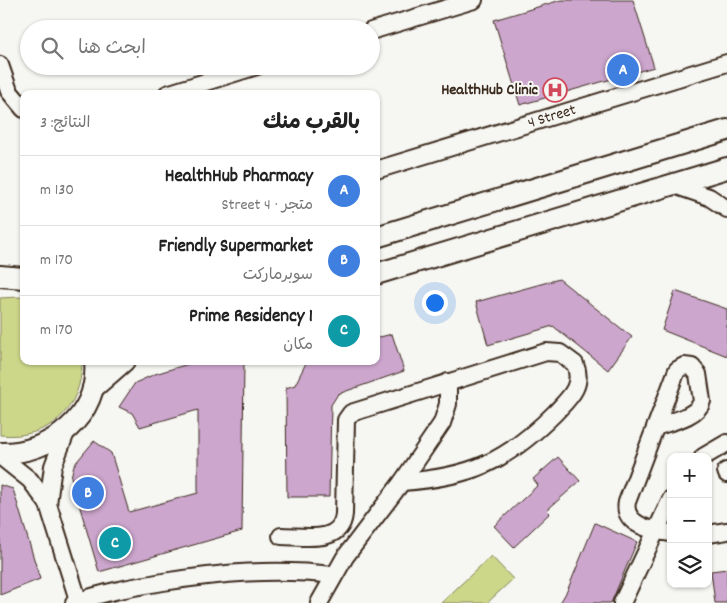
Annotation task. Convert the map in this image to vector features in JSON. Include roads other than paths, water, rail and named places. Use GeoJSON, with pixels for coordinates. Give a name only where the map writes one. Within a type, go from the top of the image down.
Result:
{"type":"FeatureCollection","features":[{"type":"Feature","properties":{"kind":"street"},"geometry":{"type":"LineString","coordinates":[[380,28],[474,0]]}},
{"type":"Feature","properties":{"kind":"street","name":"4 Street"},"geometry":{"type":"LineString","coordinates":[[380,169],[727,63]]}},
{"type":"Feature","properties":{"kind":"street"},"geometry":{"type":"LineString","coordinates":[[0,65],[9,91],[20,104]]}},
{"type":"Feature","properties":{"kind":"street"},"geometry":{"type":"LineString","coordinates":[[180,90],[228,75]]}},
{"type":"Feature","properties":{"kind":"street"},"geometry":{"type":"LineString","coordinates":[[380,236],[727,130]]}},
{"type":"Feature","properties":{"kind":"street"},"geometry":{"type":"LineString","coordinates":[[380,273],[727,168]]}},
{"type":"Feature","properties":{"kind":"street"},"geometry":{"type":"LineString","coordinates":[[671,184],[709,197],[727,209]]}},
{"type":"Feature","properties":{"kind":"street"},"geometry":{"type":"LineString","coordinates":[[0,276],[20,278]]}},
{"type":"Feature","properties":{"kind":"street"},"geometry":{"type":"LineString","coordinates":[[281,536],[328,536],[341,525],[344,514],[346,420],[351,413],[448,382],[553,352],[571,359],[578,375],[576,387],[570,397],[529,438],[512,452],[485,465],[454,475],[402,482]]}},
{"type":"Feature","properties":{"kind":"street"},"geometry":{"type":"LineString","coordinates":[[0,454],[34,450],[52,442],[67,430],[87,404],[93,388],[95,365]]}},
{"type":"Feature","properties":{"kind":"street"},"geometry":{"type":"LineString","coordinates":[[93,388],[119,365]]}},
{"type":"Feature","properties":{"kind":"street"},"geometry":{"type":"LineString","coordinates":[[319,603],[333,575],[402,482],[442,423],[448,404],[448,382]]}},
{"type":"Feature","properties":{"kind":"street"},"geometry":{"type":"LineString","coordinates":[[655,427],[626,506],[631,519],[654,530],[667,533]]}},
{"type":"Feature","properties":{"kind":"street"},"geometry":{"type":"LineString","coordinates":[[48,504],[53,466],[67,430]]}},
{"type":"Feature","properties":{"kind":"street"},"geometry":{"type":"LineString","coordinates":[[710,453],[727,443]]}},
{"type":"Feature","properties":{"kind":"street"},"geometry":{"type":"LineString","coordinates":[[0,454],[30,480],[48,504],[77,602],[122,589],[234,572],[294,571],[333,575]]}},
{"type":"Feature","properties":{"kind":"street"},"geometry":{"type":"LineString","coordinates":[[622,603],[654,530],[667,506]]}},
{"type":"Feature","properties":{"kind":"street"},"geometry":{"type":"LineString","coordinates":[[712,533],[727,531]]}},
{"type":"Feature","properties":{"kind":"place","name":"HealthHub Pharmacy"},"geometry":{"type":"Point","coordinates":[623,70]}},
{"type":"Feature","properties":{"kind":"place","name":"HealthHub Clinic"},"geometry":{"type":"Point","coordinates":[555,90]}},
{"type":"Feature","properties":{"kind":"place","name":"Friendly Supermarket"},"geometry":{"type":"Point","coordinates":[88,493]}},
{"type":"Feature","properties":{"kind":"place","name":"Prime Residency 1"},"geometry":{"type":"Point","coordinates":[115,543]}}]}
